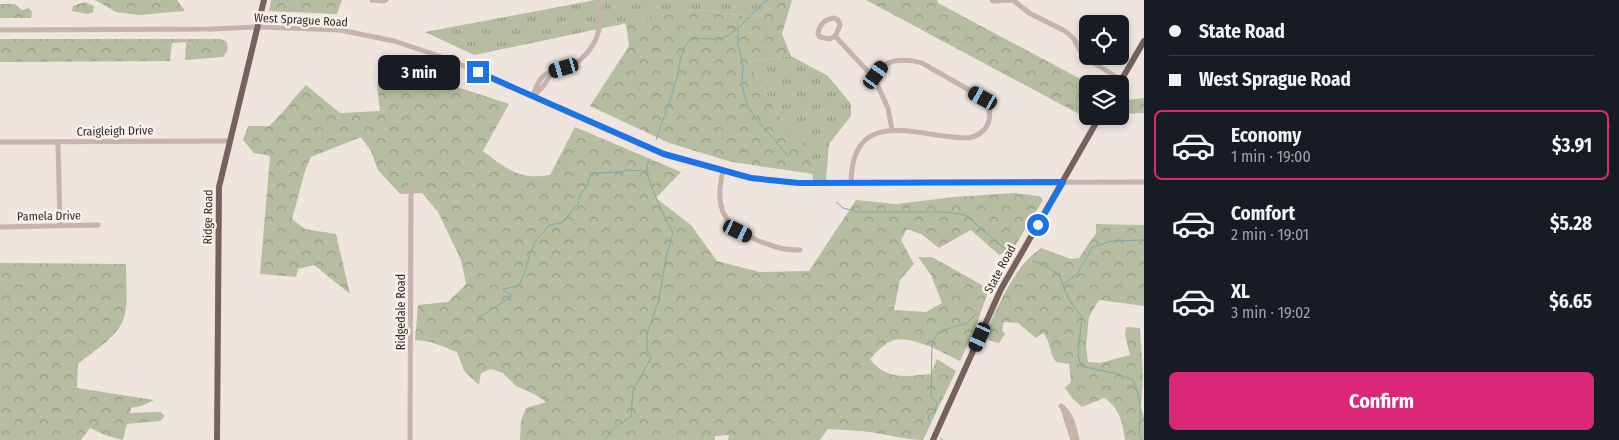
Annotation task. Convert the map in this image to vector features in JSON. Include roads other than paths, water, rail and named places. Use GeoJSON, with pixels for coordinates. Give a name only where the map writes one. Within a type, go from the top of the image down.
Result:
{"type":"FeatureCollection","features":[{"type":"Feature","properties":{"kind":"main road","name":"Ridge Road"},"geometry":{"type":"LineString","coordinates":[[217,440],[219,187],[264,0]]}},
{"type":"Feature","properties":{"kind":"main road"},"geometry":{"type":"LineString","coordinates":[[1124,75],[1144,41]]}},
{"type":"Feature","properties":{"kind":"main road","name":"State Road"},"geometry":{"type":"LineString","coordinates":[[934,440],[1001,289],[1095,125]]}},
{"type":"Feature","properties":{"kind":"street"},"geometry":{"type":"LineString","coordinates":[[372,0],[384,2],[386,0]]}},
{"type":"Feature","properties":{"kind":"street"},"geometry":{"type":"LineString","coordinates":[[533,96],[537,84],[544,75],[575,64],[593,47],[601,26],[601,0]]}},
{"type":"Feature","properties":{"kind":"street"},"geometry":{"type":"LineString","coordinates":[[992,0],[1013,0],[1029,13],[1065,31],[1074,39],[1083,56],[1110,75]]}},
{"type":"Feature","properties":{"kind":"street"},"geometry":{"type":"LineString","coordinates":[[834,18],[838,20],[840,25],[835,36],[830,39],[824,39],[818,34],[820,26],[828,19],[834,18]]}},
{"type":"Feature","properties":{"kind":"street","name":"West Sprague Road"},"geometry":{"type":"LineString","coordinates":[[0,30],[212,30],[258,27],[340,30],[394,41],[448,59],[664,154],[751,178],[799,183],[1144,182]]}},
{"type":"Feature","properties":{"kind":"street"},"geometry":{"type":"LineString","coordinates":[[835,36],[874,78],[888,108],[892,130]]}},
{"type":"Feature","properties":{"kind":"street"},"geometry":{"type":"LineString","coordinates":[[851,183],[851,167],[856,150],[870,137],[892,130],[968,138],[976,137],[984,131],[990,116],[989,105],[983,98],[914,60],[900,60],[882,66],[874,78]]}},
{"type":"Feature","properties":{"kind":"street","name":"Craigleigh Drive"},"geometry":{"type":"LineString","coordinates":[[0,142],[229,141]]}},
{"type":"Feature","properties":{"kind":"street"},"geometry":{"type":"LineString","coordinates":[[58,142],[60,226]]}},
{"type":"Feature","properties":{"kind":"street"},"geometry":{"type":"LineString","coordinates":[[723,171],[719,195],[720,204],[729,223],[738,231],[783,250],[800,250]]}},
{"type":"Feature","properties":{"kind":"street","name":"Ridgedale Road"},"geometry":{"type":"LineString","coordinates":[[410,440],[411,184]]}},
{"type":"Feature","properties":{"kind":"street","name":"Pamela Drive"},"geometry":{"type":"LineString","coordinates":[[0,226],[98,225]]}},
{"type":"Feature","properties":{"kind":"street"},"geometry":{"type":"LineString","coordinates":[[1061,406],[1072,419],[1075,440],[1061,406]]}},
{"type":"Feature","properties":{"kind":"waterway"},"geometry":{"type":"LineString","coordinates":[[656,140],[674,88],[683,49],[689,41],[723,38],[740,26],[767,0]]}},
{"type":"Feature","properties":{"kind":"waterway"},"geometry":{"type":"LineString","coordinates":[[738,28],[738,45],[743,65],[742,84],[746,101],[753,115],[788,156]]}},
{"type":"Feature","properties":{"kind":"waterway"},"geometry":{"type":"LineString","coordinates":[[605,440],[613,429],[631,417],[633,390],[651,358],[647,350],[647,334],[659,299],[666,257],[673,233],[661,210],[650,181],[647,167],[650,159]]}},
{"type":"Feature","properties":{"kind":"waterway"},"geometry":{"type":"LineString","coordinates":[[478,318],[511,297],[503,289],[518,286],[536,241],[549,225],[561,223],[568,216],[578,204],[579,197],[588,184],[589,178],[596,173],[623,172],[626,170],[647,171]]}},
{"type":"Feature","properties":{"kind":"waterway"},"geometry":{"type":"LineString","coordinates":[[836,202],[843,208],[859,212],[944,212],[965,215],[1010,251]]}},
{"type":"Feature","properties":{"kind":"waterway"},"geometry":{"type":"LineString","coordinates":[[1063,285],[1076,275],[1093,247],[1112,241],[1144,240]]}},
{"type":"Feature","properties":{"kind":"waterway"},"geometry":{"type":"LineString","coordinates":[[1033,261],[1060,275],[1068,297],[1082,316],[1078,355],[1081,366],[1118,374],[1133,380],[1139,400],[1139,436],[1142,440]]}},
{"type":"Feature","properties":{"kind":"waterway"},"geometry":{"type":"LineString","coordinates":[[929,421],[928,418],[930,414],[935,412],[937,402],[931,397],[932,343],[937,334],[966,324],[976,314]]}}]}
